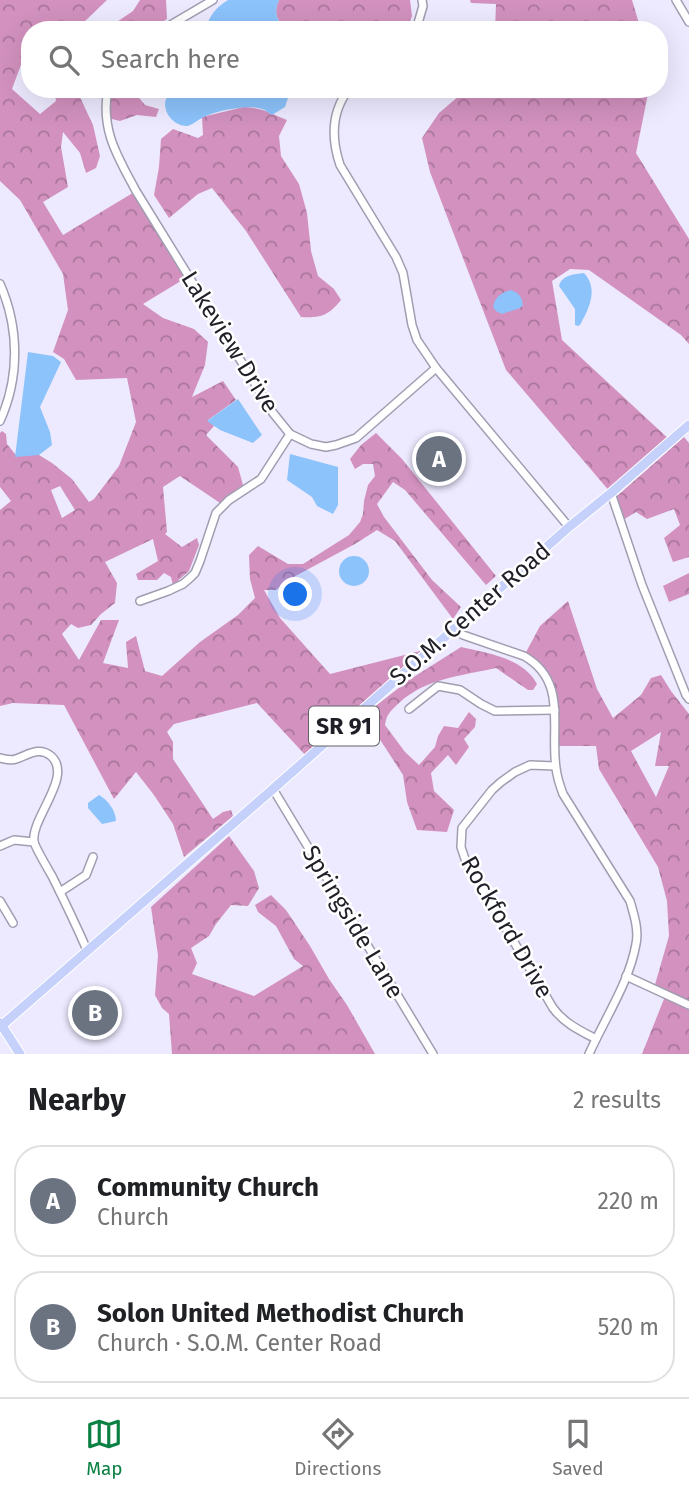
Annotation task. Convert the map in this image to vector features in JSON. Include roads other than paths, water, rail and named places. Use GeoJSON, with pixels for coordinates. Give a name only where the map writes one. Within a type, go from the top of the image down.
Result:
{"type":"FeatureCollection","features":[{"type":"Feature","properties":{"kind":"main road","name":"S.O.M. Center Road"},"geometry":{"type":"LineString","coordinates":[[0,1025],[689,425]]}},
{"type":"Feature","properties":{"kind":"main road"},"geometry":{"type":"LineString","coordinates":[[0,1025],[20,1054]]}},
{"type":"Feature","properties":{"kind":"street"},"geometry":{"type":"LineString","coordinates":[[177,21],[213,0]]}},
{"type":"Feature","properties":{"kind":"street"},"geometry":{"type":"LineString","coordinates":[[419,21],[422,0]]}},
{"type":"Feature","properties":{"kind":"street"},"geometry":{"type":"LineString","coordinates":[[676,0],[689,22]]}},
{"type":"Feature","properties":{"kind":"street","name":"Lakeview Drive"},"geometry":{"type":"LineString","coordinates":[[106,98],[109,137],[136,191],[273,413],[290,434],[326,447],[356,438],[436,368]]}},
{"type":"Feature","properties":{"kind":"street"},"geometry":{"type":"LineString","coordinates":[[343,98],[336,113],[333,131],[335,150],[340,165],[403,273],[417,340],[436,368],[569,527]]}},
{"type":"Feature","properties":{"kind":"street"},"geometry":{"type":"LineString","coordinates":[[0,284],[14,330],[15,357],[11,386],[0,421]]}},
{"type":"Feature","properties":{"kind":"street"},"geometry":{"type":"LineString","coordinates":[[141,601],[168,591],[195,573],[216,513],[229,500],[261,479],[290,434]]}},
{"type":"Feature","properties":{"kind":"street"},"geometry":{"type":"LineString","coordinates":[[611,493],[642,585],[689,699]]}},
{"type":"Feature","properties":{"kind":"street"},"geometry":{"type":"LineString","coordinates":[[453,629],[531,661],[547,678],[553,691],[555,766],[558,781],[563,794],[630,901],[635,916],[636,943],[626,976],[589,1054]]}},
{"type":"Feature","properties":{"kind":"street"},"geometry":{"type":"LineString","coordinates":[[409,709],[438,686],[460,690],[495,711],[555,710]]}},
{"type":"Feature","properties":{"kind":"street"},"geometry":{"type":"LineString","coordinates":[[0,758],[16,759],[33,751],[51,756],[55,762],[57,780],[37,827],[34,842],[87,950]]}},
{"type":"Feature","properties":{"kind":"street","name":"Rockford Drive"},"geometry":{"type":"LineString","coordinates":[[555,766],[530,765],[501,782],[462,828],[461,847],[465,859],[553,1008],[569,1024],[596,1039]]}},
{"type":"Feature","properties":{"kind":"street","name":"Springside Lane"},"geometry":{"type":"LineString","coordinates":[[273,789],[433,1054]]}},
{"type":"Feature","properties":{"kind":"street"},"geometry":{"type":"LineString","coordinates":[[0,846],[14,840],[34,842]]}},
{"type":"Feature","properties":{"kind":"street"},"geometry":{"type":"LineString","coordinates":[[60,892],[86,875],[93,858]]}},
{"type":"Feature","properties":{"kind":"street"},"geometry":{"type":"LineString","coordinates":[[0,901],[13,923]]}},
{"type":"Feature","properties":{"kind":"street"},"geometry":{"type":"LineString","coordinates":[[626,976],[689,1004]]}},
{"type":"Feature","properties":{"kind":"water"},"geometry":{"type":"Polygon","coordinates":[[[228,0],[279,0],[276,9],[279,21],[209,21],[228,0]]]}},
{"type":"Feature","properties":{"kind":"water"},"geometry":{"type":"Polygon","coordinates":[[[166,98],[288,98],[285,107],[272,115],[263,109],[232,109],[207,115],[187,126],[172,119],[165,108],[166,98]]]}},
{"type":"Feature","properties":{"kind":"water"},"geometry":{"type":"Polygon","coordinates":[[[584,273],[589,279],[592,292],[587,312],[578,326],[575,325],[575,309],[559,286],[566,277],[584,273]]]}},
{"type":"Feature","properties":{"kind":"water"},"geometry":{"type":"Polygon","coordinates":[[[511,290],[520,296],[523,305],[502,314],[496,311],[493,307],[497,298],[511,290]]]}},
{"type":"Feature","properties":{"kind":"water"},"geometry":{"type":"Polygon","coordinates":[[[28,352],[53,356],[61,362],[40,407],[52,445],[39,455],[15,457],[28,352]]]}},
{"type":"Feature","properties":{"kind":"water"},"geometry":{"type":"Polygon","coordinates":[[[238,399],[262,435],[253,443],[220,430],[207,421],[238,399]]]}},
{"type":"Feature","properties":{"kind":"water"},"geometry":{"type":"Polygon","coordinates":[[[290,454],[338,467],[338,505],[333,514],[317,506],[312,497],[287,480],[290,454]]]}},
{"type":"Feature","properties":{"kind":"water"},"geometry":{"type":"Polygon","coordinates":[[[354,556],[365,560],[369,571],[365,582],[354,586],[343,582],[339,571],[343,560],[354,556]]]}},
{"type":"Feature","properties":{"kind":"water"},"geometry":{"type":"Polygon","coordinates":[[[99,795],[111,806],[116,821],[102,824],[88,808],[88,803],[99,795]]]}},
{"type":"Feature","properties":{"kind":"place","name":"Community Church"},"geometry":{"type":"Point","coordinates":[439,459]}},
{"type":"Feature","properties":{"kind":"place","name":"Solon United Methodist Church"},"geometry":{"type":"Point","coordinates":[95,1013]}}]}
